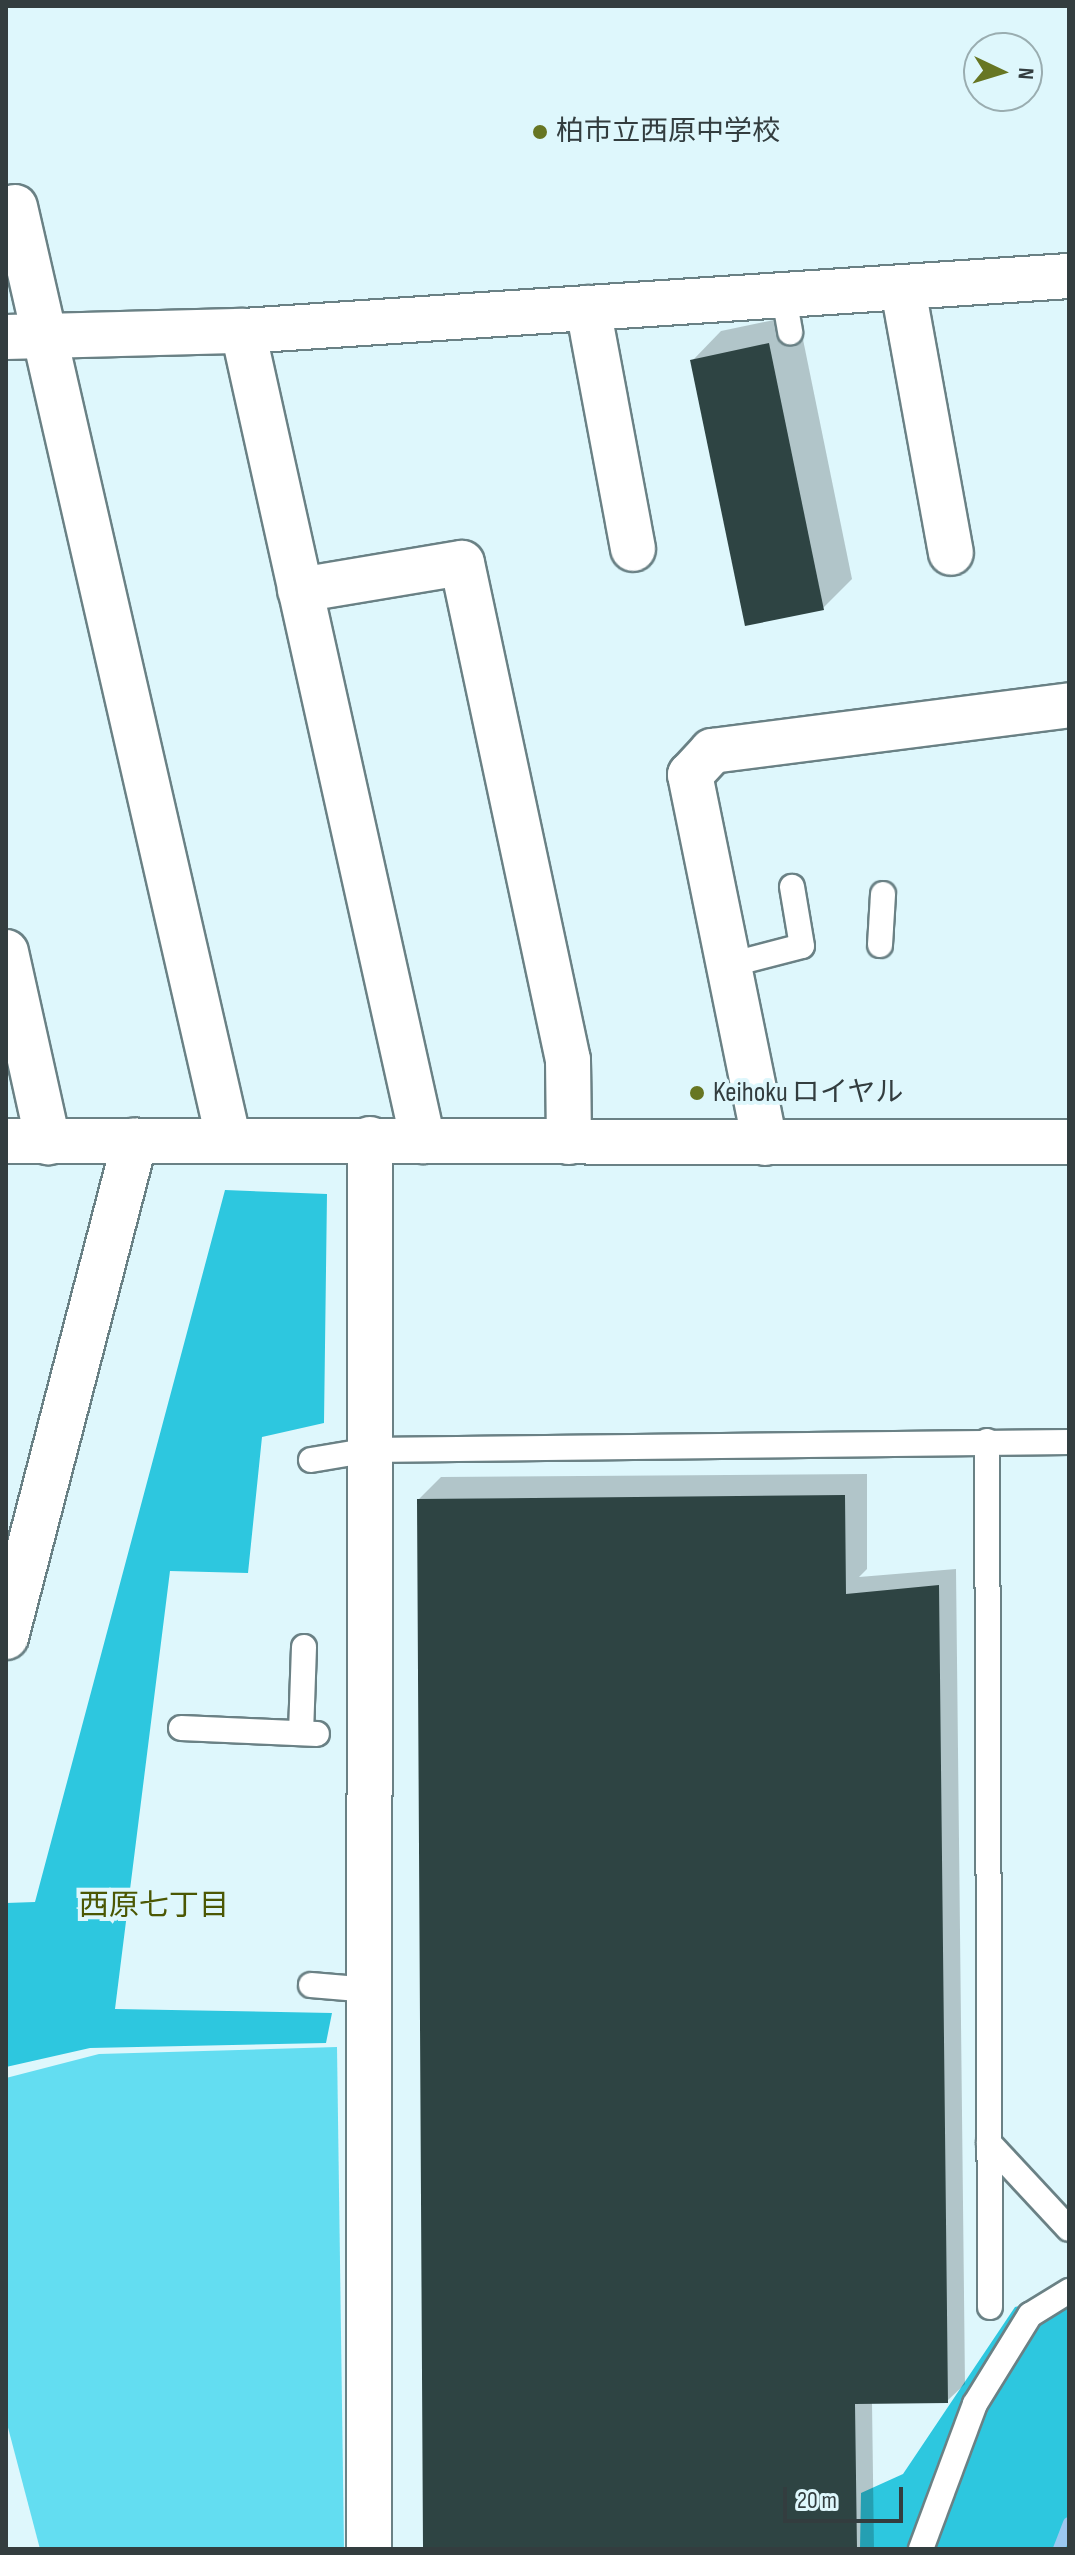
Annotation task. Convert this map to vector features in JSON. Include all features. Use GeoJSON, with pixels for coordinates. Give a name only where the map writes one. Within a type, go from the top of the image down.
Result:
{"type":"FeatureCollection","features":[{"type":"Feature","properties":{"kind":"street"},"geometry":{"type":"LineString","coordinates":[[15,207],[25,336],[229,1141]]}},
{"type":"Feature","properties":{"kind":"street"},"geometry":{"type":"LineString","coordinates":[[25,336],[243,331],[588,308],[787,314],[903,289],[1069,276]]}},
{"type":"Feature","properties":{"kind":"street"},"geometry":{"type":"LineString","coordinates":[[903,289],[951,553]]}},
{"type":"Feature","properties":{"kind":"street"},"geometry":{"type":"LineString","coordinates":[[588,308],[633,549]]}},
{"type":"Feature","properties":{"kind":"street"},"geometry":{"type":"LineString","coordinates":[[243,331],[423,1141]]}},
{"type":"Feature","properties":{"kind":"street"},"geometry":{"type":"LineString","coordinates":[[300,590],[462,563],[568,1060],[569,1142]]}},
{"type":"Feature","properties":{"kind":"street"},"geometry":{"type":"LineString","coordinates":[[765,1143],[690,775],[712,751],[1069,705]]}},
{"type":"Feature","properties":{"kind":"street"},"geometry":{"type":"LineString","coordinates":[[6,952],[27,1141],[1069,1142]]}},
{"type":"Feature","properties":{"kind":"street"},"geometry":{"type":"LineString","coordinates":[[369,2549],[370,1139]]}},
{"type":"Feature","properties":{"kind":"street"},"geometry":{"type":"LineString","coordinates":[[6,1637],[135,1140]]}},
{"type":"Feature","properties":{"kind":"lane"},"geometry":{"type":"LineString","coordinates":[[729,965],[802,946],[792,887]]}},
{"type":"Feature","properties":{"kind":"lane"},"geometry":{"type":"LineString","coordinates":[[880,945],[883,894]]}},
{"type":"Feature","properties":{"kind":"lane"},"geometry":{"type":"LineString","coordinates":[[987,1441],[990,2307]]}},
{"type":"Feature","properties":{"kind":"lane"},"geometry":{"type":"LineString","coordinates":[[311,1460],[370,1450],[1069,1442]]}},
{"type":"Feature","properties":{"kind":"lane"},"geometry":{"type":"LineString","coordinates":[[181,1728],[309,1733],[304,1647]]}},
{"type":"Feature","properties":{"kind":"lane"},"geometry":{"type":"LineString","coordinates":[[311,1985],[370,1990]]}},
{"type":"Feature","properties":{"kind":"lane"},"geometry":{"type":"LineString","coordinates":[[989,2143],[1069,2229]]}},
{"type":"Feature","properties":{"kind":"lane"},"geometry":{"type":"LineString","coordinates":[[921,2549],[975,2404],[1030,2315],[1069,2291]]}},
{"type":"Feature","properties":{"kind":"shaded area"},"geometry":{"type":"Polygon","coordinates":[[[225,1190],[327,1194],[324,1423],[262,1437],[248,1573],[170,1571],[115,2009],[332,2013],[326,2043],[90,2048],[6,2067],[6,1903],[35,1902],[225,1190]]]}},
{"type":"Feature","properties":{"kind":"shaded area"},"geometry":{"type":"Polygon","coordinates":[[[337,2047],[344,2549],[40,2549],[6,2420],[6,2078],[99,2054],[337,2047]]]}},
{"type":"Feature","properties":{"kind":"shaded area"},"geometry":{"type":"Polygon","coordinates":[[[1069,2295],[1069,2549],[860,2549],[861,2493],[903,2474],[1015,2307],[1069,2295]]]}},
{"type":"Feature","properties":{"kind":"building"},"geometry":{"type":"Polygon","coordinates":[[[769,343],[824,610],[745,626],[690,360],[769,343]]]}},
{"type":"Feature","properties":{"kind":"building"},"geometry":{"type":"Polygon","coordinates":[[[845,1495],[846,1594],[939,1585],[948,2403],[855,2404],[857,2549],[423,2549],[417,1499],[845,1495]]]}},
{"type":"Feature","properties":{"kind":"waterway"},"geometry":{"type":"LineString","coordinates":[[1059,2549],[1069,2523]]}},
{"type":"Feature","properties":{"kind":"place","name":"柏市立西原中学校"},"geometry":{"type":"Point","coordinates":[540,132]}},
{"type":"Feature","properties":{"kind":"place","name":"Keihoku ロイヤル"},"geometry":{"type":"Point","coordinates":[697,1093]}},
{"type":"Feature","properties":{"kind":"district","name":"西原七丁目"},"geometry":{"type":"Point","coordinates":[154,1906]}}]}
